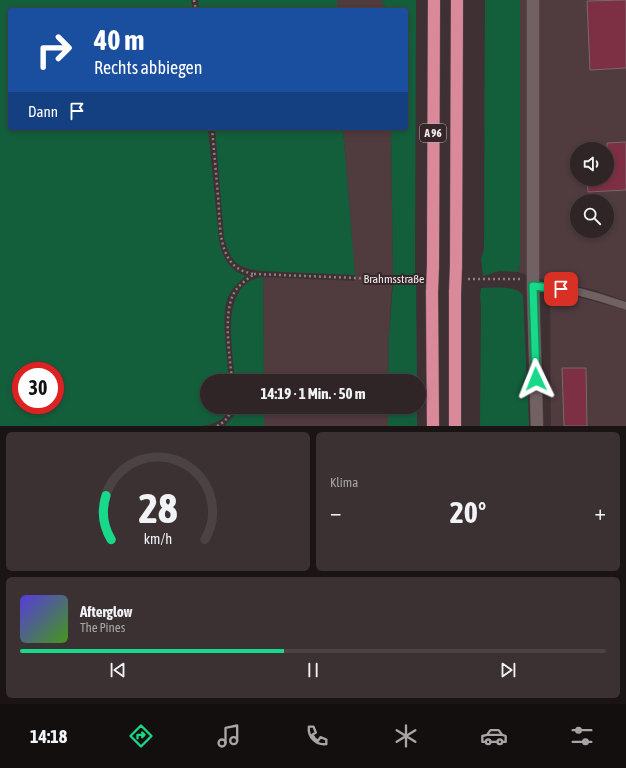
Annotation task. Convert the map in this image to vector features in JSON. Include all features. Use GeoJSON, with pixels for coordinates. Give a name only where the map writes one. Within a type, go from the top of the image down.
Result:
{"type":"FeatureCollection","features":[{"type":"Feature","properties":{"kind":"highway","name":"A 96"},"geometry":{"type":"LineString","coordinates":[[433,426],[432,292],[434,0]]}},
{"type":"Feature","properties":{"kind":"highway","name":"A 96"},"geometry":{"type":"LineString","coordinates":[[455,426],[457,0]]}},
{"type":"Feature","properties":{"kind":"street"},"geometry":{"type":"LineString","coordinates":[[533,0],[533,282],[537,426]]}},
{"type":"Feature","properties":{"kind":"lane"},"geometry":{"type":"LineString","coordinates":[[533,282],[572,290],[626,306]]}},
{"type":"Feature","properties":{"kind":"path","name":"Brahmsstraße"},"geometry":{"type":"LineString","coordinates":[[212,130],[224,248],[228,259],[236,268],[244,272],[254,274],[381,279],[426,279]]}},
{"type":"Feature","properties":{"kind":"path"},"geometry":{"type":"LineString","coordinates":[[232,374],[228,324],[230,303],[232,296],[241,284],[254,274]]}},
{"type":"Feature","properties":{"kind":"path"},"geometry":{"type":"LineString","coordinates":[[464,279],[533,282]]}},
{"type":"Feature","properties":{"kind":"path"},"geometry":{"type":"LineString","coordinates":[[217,426],[226,421],[230,414]]}},
{"type":"Feature","properties":{"kind":"shaded area"},"geometry":{"type":"Polygon","coordinates":[[[337,0],[381,0],[387,8],[337,8],[337,0]]]}},
{"type":"Feature","properties":{"kind":"shaded area"},"geometry":{"type":"Polygon","coordinates":[[[520,0],[626,0],[626,301],[591,289],[547,281],[518,272],[520,265],[520,0]]]}},
{"type":"Feature","properties":{"kind":"shaded area"},"geometry":{"type":"Polygon","coordinates":[[[343,130],[391,130],[393,272],[388,374],[264,374],[263,277],[355,281],[343,130]]]}},
{"type":"Feature","properties":{"kind":"shaded area"},"geometry":{"type":"Polygon","coordinates":[[[550,293],[574,296],[626,310],[626,426],[551,426],[550,293]]]}},
{"type":"Feature","properties":{"kind":"shaded area"},"geometry":{"type":"Polygon","coordinates":[[[264,414],[388,414],[388,426],[264,426],[264,414]]]}},
{"type":"Feature","properties":{"kind":"green space"},"geometry":{"type":"Polygon","coordinates":[[[0,0],[191,0],[193,8],[8,8],[8,130],[208,130],[220,246],[227,262],[235,270],[246,276],[232,291],[228,297],[226,305],[225,338],[228,374],[200,374],[200,414],[226,414],[222,419],[201,426],[0,426],[0,0]]]}},
{"type":"Feature","properties":{"kind":"green space"},"geometry":{"type":"Polygon","coordinates":[[[198,0],[337,0],[337,8],[199,8],[198,0]]]}},
{"type":"Feature","properties":{"kind":"green space"},"geometry":{"type":"Polygon","coordinates":[[[381,0],[416,0],[415,275],[393,275],[391,130],[408,130],[408,8],[387,8],[381,0]]]}},
{"type":"Feature","properties":{"kind":"green space"},"geometry":{"type":"Polygon","coordinates":[[[485,0],[520,0],[520,265],[518,272],[499,271],[483,276],[481,259],[484,249],[485,0]]]}},
{"type":"Feature","properties":{"kind":"green space"},"geometry":{"type":"Polygon","coordinates":[[[215,130],[343,130],[355,275],[253,270],[240,266],[232,258],[224,238],[215,130]]]}},
{"type":"Feature","properties":{"kind":"green space"},"geometry":{"type":"Polygon","coordinates":[[[263,277],[264,374],[234,374],[231,320],[234,304],[239,291],[249,282],[263,277]]]}},
{"type":"Feature","properties":{"kind":"green space"},"geometry":{"type":"Polygon","coordinates":[[[393,282],[416,283],[417,374],[388,374],[393,282]]]}},
{"type":"Feature","properties":{"kind":"green space"},"geometry":{"type":"Polygon","coordinates":[[[481,288],[510,288],[520,292],[523,295],[529,426],[480,426],[481,288]]]}},
{"type":"Feature","properties":{"kind":"green space"},"geometry":{"type":"Polygon","coordinates":[[[264,414],[264,426],[225,426],[234,415],[264,414]]]}},
{"type":"Feature","properties":{"kind":"green space"},"geometry":{"type":"Polygon","coordinates":[[[388,414],[417,414],[417,426],[388,426],[388,414]]]}},
{"type":"Feature","properties":{"kind":"building"},"geometry":{"type":"Polygon","coordinates":[[[626,0],[626,68],[590,70],[587,1],[626,0]]]}},
{"type":"Feature","properties":{"kind":"building"},"geometry":{"type":"Polygon","coordinates":[[[626,142],[626,190],[588,192],[588,186],[614,186],[614,143],[626,142]]]}},
{"type":"Feature","properties":{"kind":"building"},"geometry":{"type":"Polygon","coordinates":[[[562,368],[586,368],[587,426],[564,426],[562,368]]]}},
{"type":"Feature","properties":{"kind":"route"},"geometry":{"type":"LineString","coordinates":[[536,379],[533,286],[561,289]]}}]}
